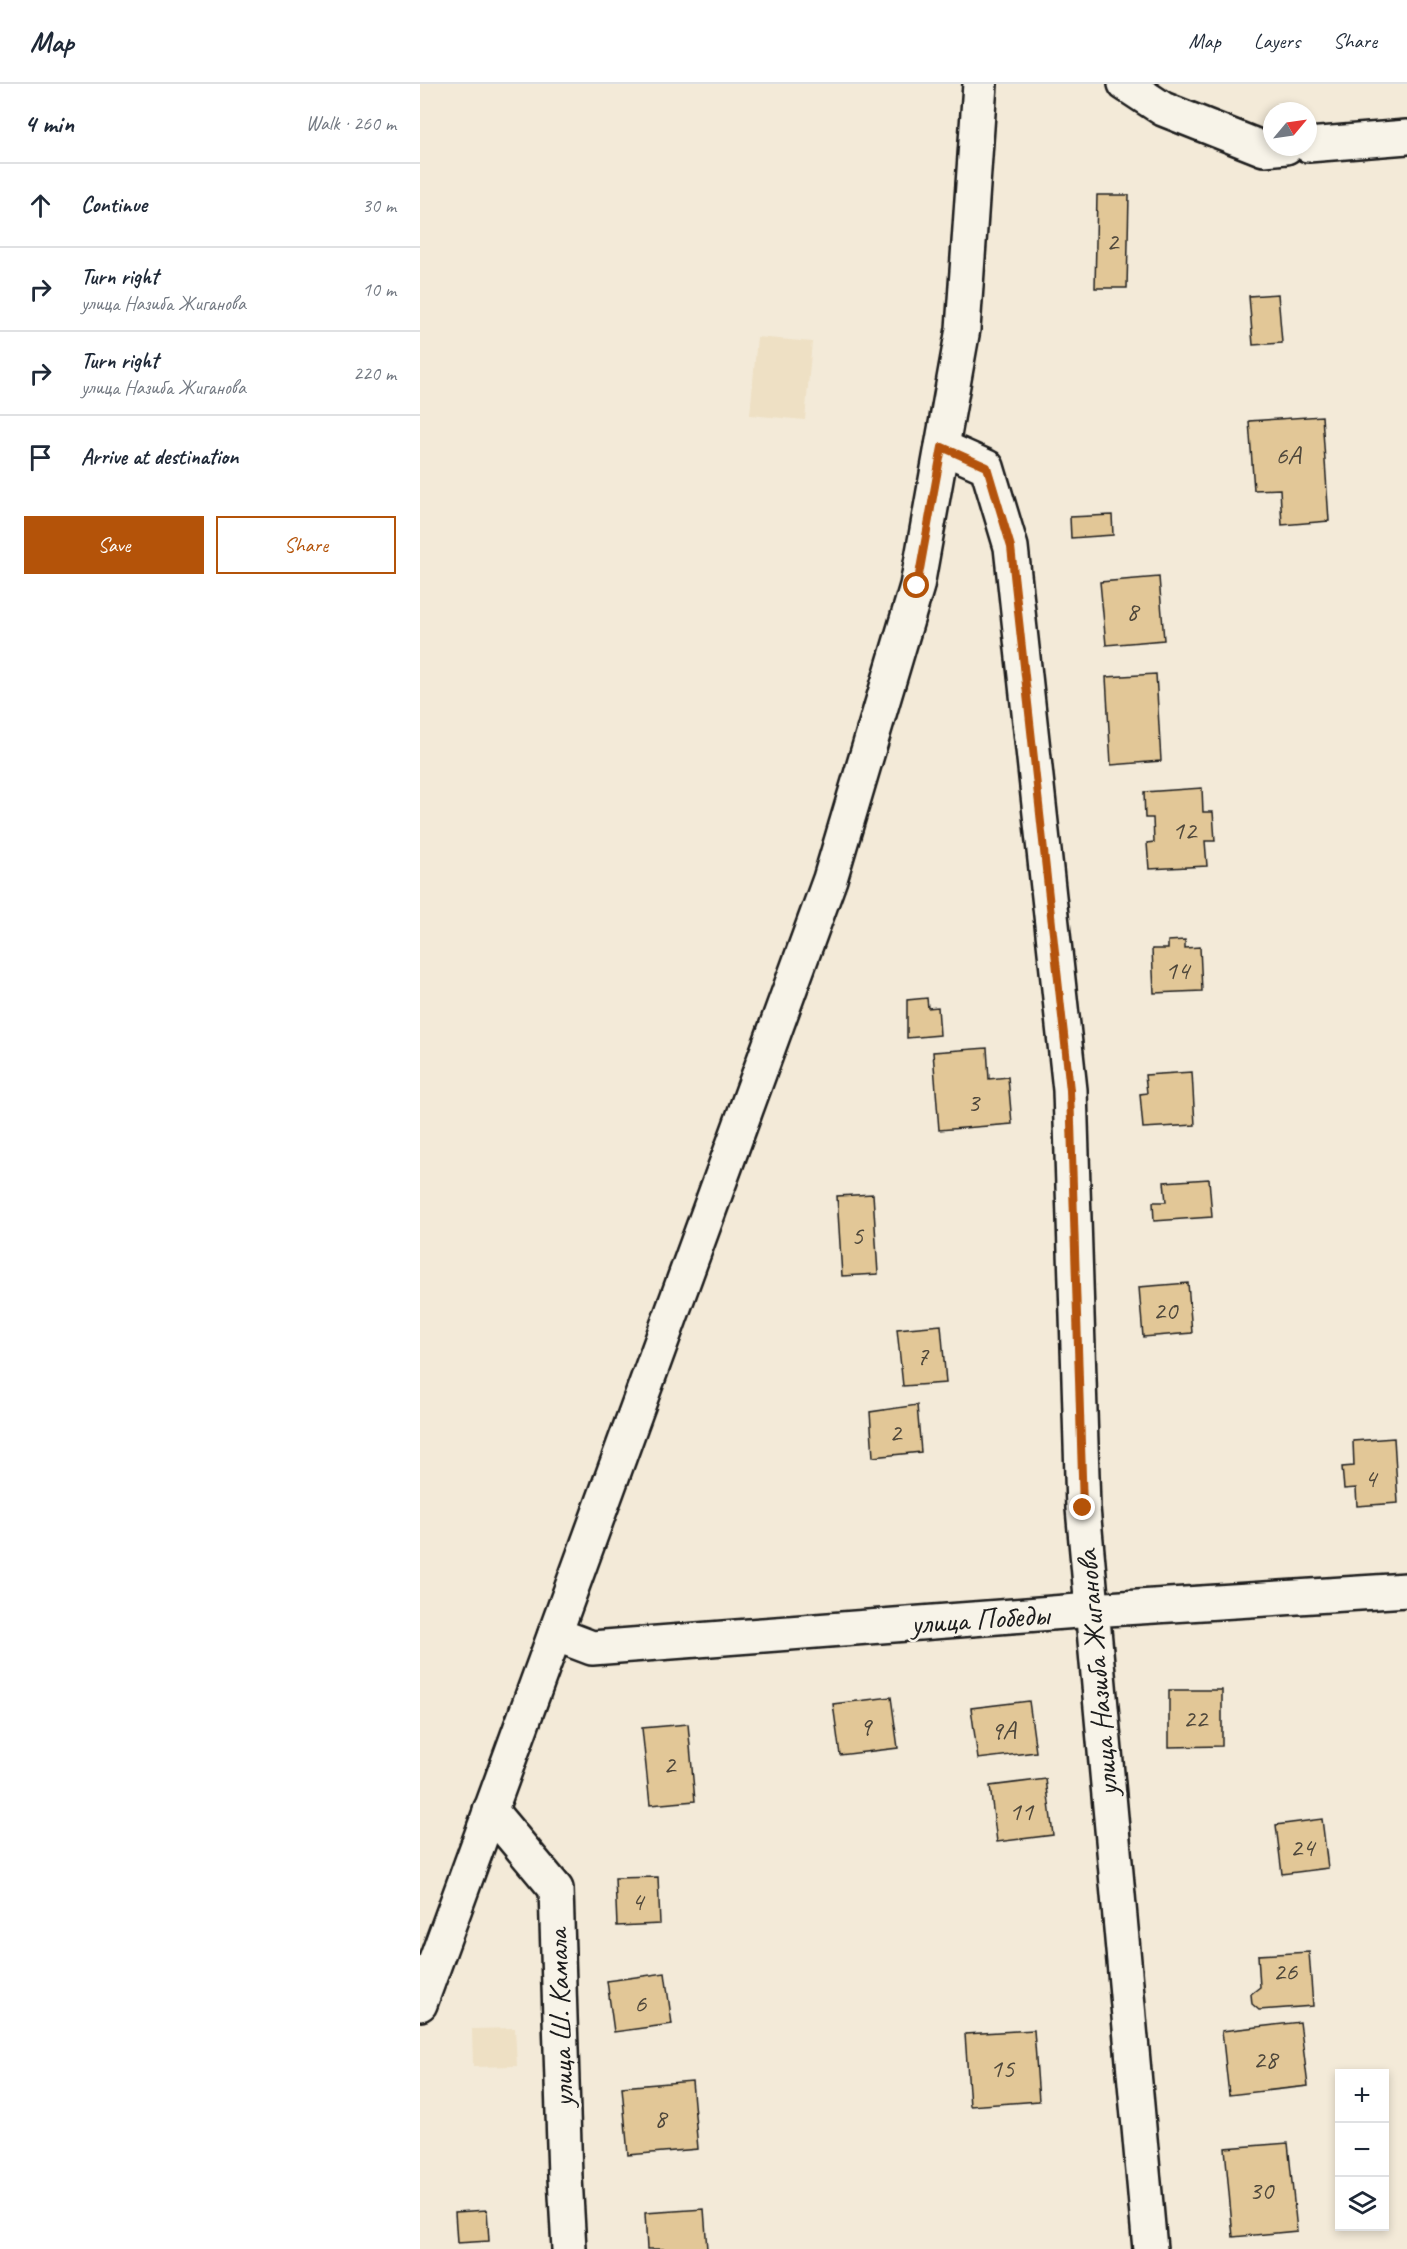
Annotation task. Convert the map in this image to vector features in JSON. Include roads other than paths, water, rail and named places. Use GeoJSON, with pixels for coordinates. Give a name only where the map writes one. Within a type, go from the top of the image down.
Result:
{"type":"FeatureCollection","features":[{"type":"Feature","properties":{"kind":"street"},"geometry":{"type":"LineString","coordinates":[[420,2004],[830,879],[917,586],[963,328],[980,84]]}},
{"type":"Feature","properties":{"kind":"street"},"geometry":{"type":"LineString","coordinates":[[1125,84],[1163,109],[1263,149]]}},
{"type":"Feature","properties":{"kind":"street"},"geometry":{"type":"LineString","coordinates":[[1317,144],[1407,137]]}},
{"type":"Feature","properties":{"kind":"street","name":"улица Назиба Жиганова"},"geometry":{"type":"LineString","coordinates":[[942,447],[987,467],[1011,547],[1070,1090],[1083,1508],[1150,2249]]}},
{"type":"Feature","properties":{"kind":"street","name":"улица Победы"},"geometry":{"type":"LineString","coordinates":[[555,1634],[592,1648],[1091,1610],[1407,1590]]}},
{"type":"Feature","properties":{"kind":"street","name":"улица Ш. Камала"},"geometry":{"type":"LineString","coordinates":[[490,1810],[556,1889],[564,2165],[569,2249]]}}]}
